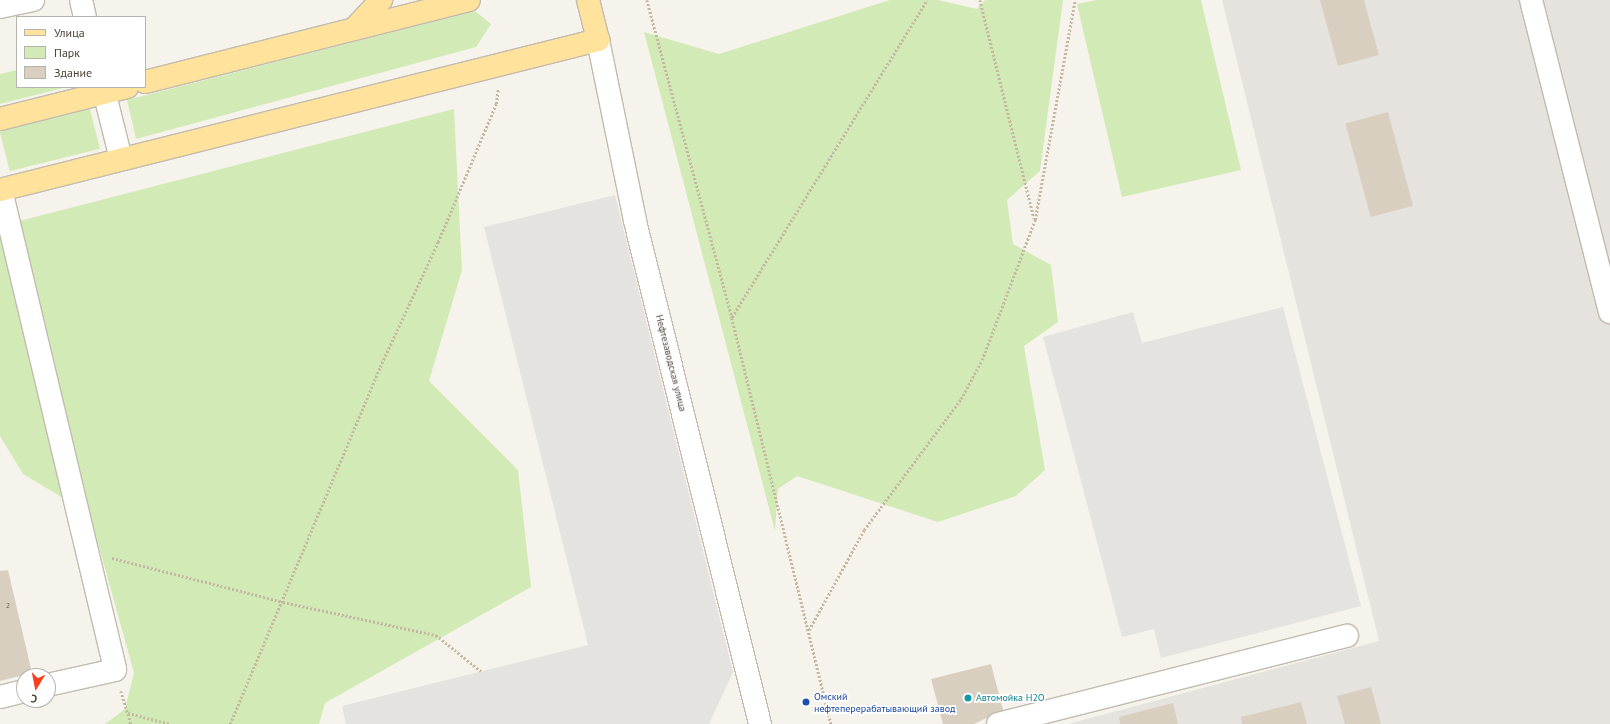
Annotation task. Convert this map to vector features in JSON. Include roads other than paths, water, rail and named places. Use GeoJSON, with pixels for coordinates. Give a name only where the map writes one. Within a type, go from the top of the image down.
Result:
{"type":"FeatureCollection","features":[{"type":"Feature","properties":{"kind":"main road"},"geometry":{"type":"LineString","coordinates":[[354,29],[381,0]]}},
{"type":"Feature","properties":{"kind":"main road"},"geometry":{"type":"LineString","coordinates":[[146,82],[469,0]]}},
{"type":"Feature","properties":{"kind":"main road","name":"Нефтезаводская улица"},"geometry":{"type":"LineString","coordinates":[[588,0],[598,40]]}},
{"type":"Feature","properties":{"kind":"main road"},"geometry":{"type":"LineString","coordinates":[[0,190],[598,40]]}},
{"type":"Feature","properties":{"kind":"main road"},"geometry":{"type":"LineString","coordinates":[[0,119],[104,90],[119,88]]}},
{"type":"Feature","properties":{"kind":"street"},"geometry":{"type":"LineString","coordinates":[[0,7],[34,0]]}},
{"type":"Feature","properties":{"kind":"street"},"geometry":{"type":"LineString","coordinates":[[81,0],[85,16]]}},
{"type":"Feature","properties":{"kind":"street"},"geometry":{"type":"LineString","coordinates":[[1531,0],[1610,312]]}},
{"type":"Feature","properties":{"kind":"street","name":"Нефтезаводская улица"},"geometry":{"type":"LineString","coordinates":[[598,40],[635,221],[760,724]]}},
{"type":"Feature","properties":{"kind":"street"},"geometry":{"type":"LineString","coordinates":[[104,90],[121,159]]}},
{"type":"Feature","properties":{"kind":"street"},"geometry":{"type":"LineString","coordinates":[[0,190],[115,670],[56,683]]}},
{"type":"Feature","properties":{"kind":"street"},"geometry":{"type":"LineString","coordinates":[[998,724],[1347,636]]}},
{"type":"Feature","properties":{"kind":"street"},"geometry":{"type":"LineString","coordinates":[[0,697],[16,693]]}},
{"type":"Feature","properties":{"kind":"place","name":"Автомойка H2O"},"geometry":{"type":"Point","coordinates":[968,698]}},
{"type":"Feature","properties":{"kind":"place","name":"Омский нефтеперерабатывающий завод"},"geometry":{"type":"Point","coordinates":[806,702]}}]}
